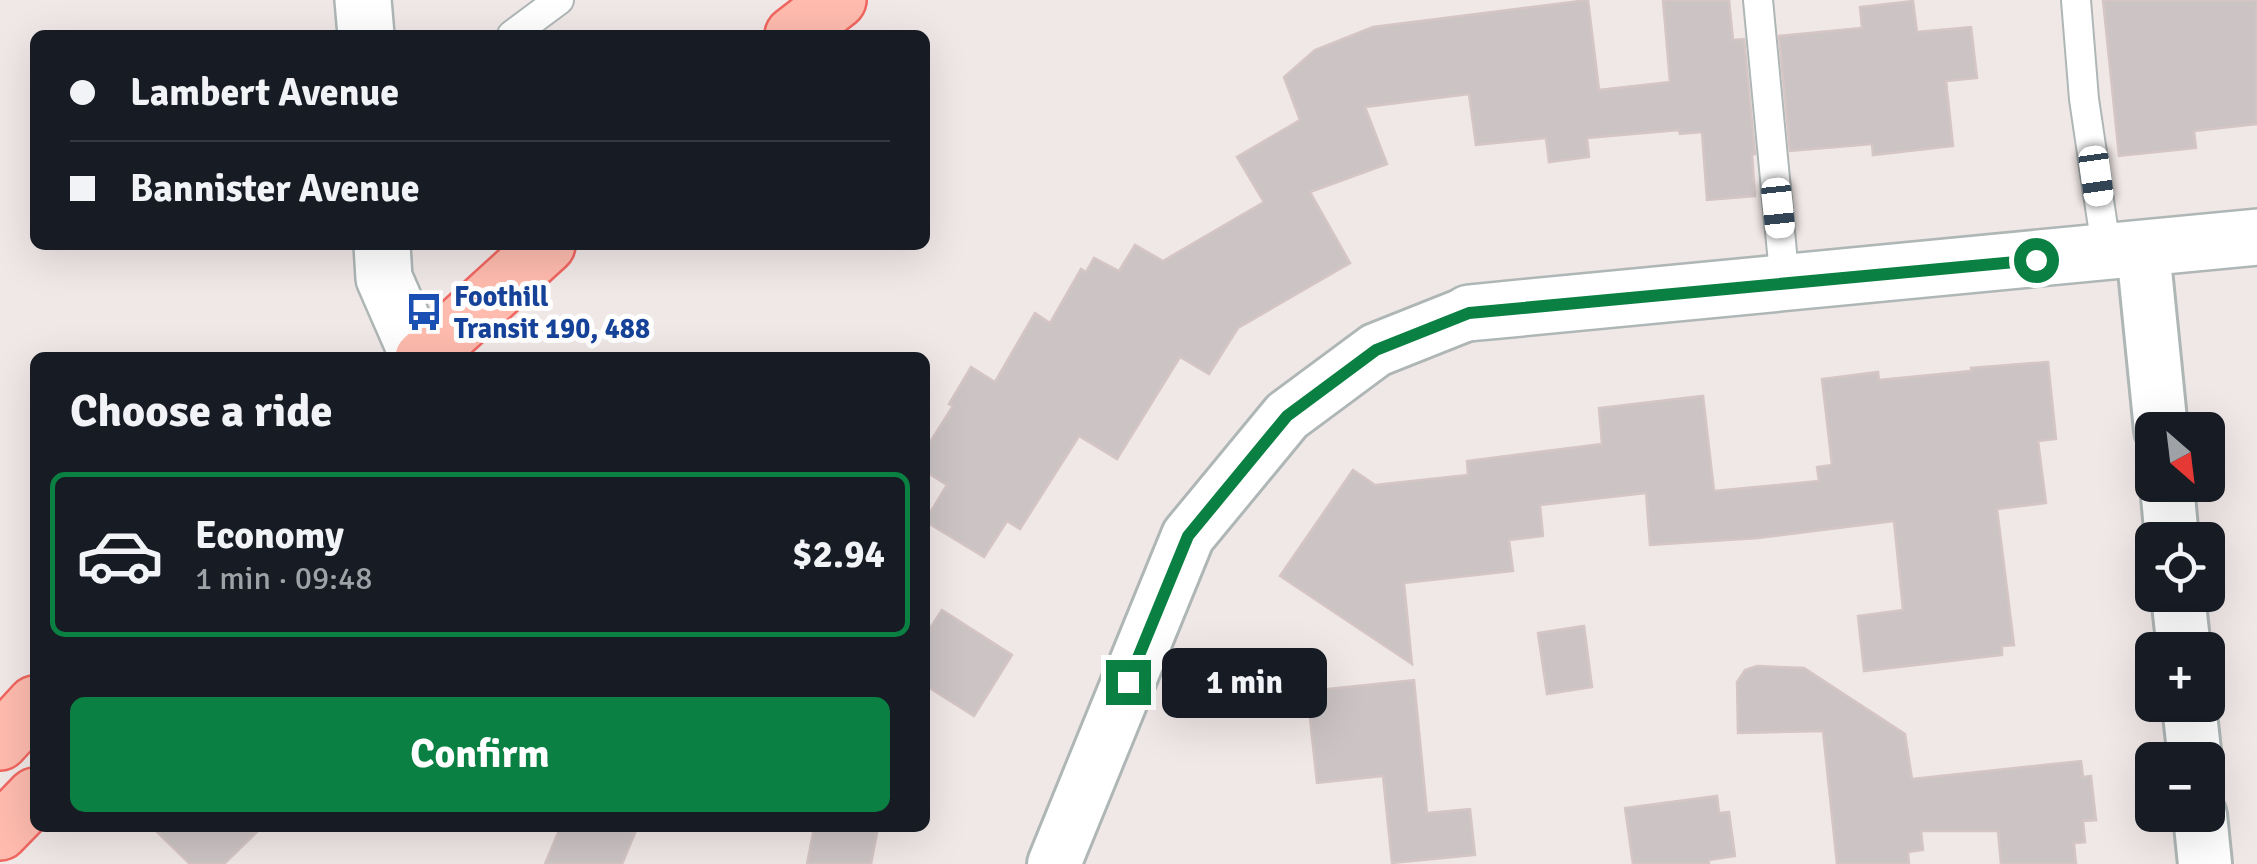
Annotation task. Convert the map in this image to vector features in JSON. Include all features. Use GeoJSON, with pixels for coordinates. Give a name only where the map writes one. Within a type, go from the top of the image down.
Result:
{"type":"FeatureCollection","features":[{"type":"Feature","properties":{"kind":"main road"},"geometry":{"type":"LineString","coordinates":[[799,30],[838,0]]}},
{"type":"Feature","properties":{"kind":"main road"},"geometry":{"type":"LineString","coordinates":[[428,352],[541,250]]}},
{"type":"Feature","properties":{"kind":"main road"},"geometry":{"type":"LineString","coordinates":[[0,742],[30,709]]}},
{"type":"Feature","properties":{"kind":"main road"},"geometry":{"type":"LineString","coordinates":[[0,832],[30,801]]}},
{"type":"Feature","properties":{"kind":"street"},"geometry":{"type":"LineString","coordinates":[[363,0],[366,30]]}},
{"type":"Feature","properties":{"kind":"street"},"geometry":{"type":"LineString","coordinates":[[1054,864],[1188,536],[1287,416],[1376,350],[1469,313],[2257,238]]}},
{"type":"Feature","properties":{"kind":"street"},"geometry":{"type":"LineString","coordinates":[[382,250],[384,278],[418,352]]}},
{"type":"Feature","properties":{"kind":"street"},"geometry":{"type":"LineString","coordinates":[[2125,252],[2158,412]]}},
{"type":"Feature","properties":{"kind":"street"},"geometry":{"type":"LineString","coordinates":[[2202,832],[2205,864]]}},
{"type":"Feature","properties":{"kind":"lane"},"geometry":{"type":"LineString","coordinates":[[519,30],[559,0]]}},
{"type":"Feature","properties":{"kind":"lane"},"geometry":{"type":"LineString","coordinates":[[1758,0],[1785,284]]}},
{"type":"Feature","properties":{"kind":"lane"},"geometry":{"type":"LineString","coordinates":[[2076,0],[2084,99],[2125,252]]}},
{"type":"Feature","properties":{"kind":"building"},"geometry":{"type":"Polygon","coordinates":[[[1588,0],[1599,90],[1670,82],[1663,0],[1729,0],[1733,40],[1744,39],[1755,196],[1707,200],[1702,132],[1680,134],[1679,130],[1587,138],[1589,157],[1549,162],[1546,138],[1476,145],[1469,94],[1365,107],[1387,164],[1310,192],[1350,263],[1238,328],[1209,374],[1180,357],[1117,459],[1079,436],[1020,529],[1007,521],[984,557],[930,524],[930,513],[947,485],[930,474],[930,442],[971,367],[995,382],[1035,313],[1050,323],[1081,269],[1086,272],[1094,258],[1119,271],[1135,245],[1163,261],[1264,202],[1237,157],[1300,120],[1284,77],[1315,50],[1373,27],[1588,0]]]}},
{"type":"Feature","properties":{"kind":"building"},"geometry":{"type":"Polygon","coordinates":[[[2103,0],[2257,0],[2257,124],[2194,131],[2196,148],[2119,156],[2103,0]]]}},
{"type":"Feature","properties":{"kind":"building"},"geometry":{"type":"Polygon","coordinates":[[[1913,1],[1917,32],[1971,27],[1977,78],[1946,81],[1953,146],[1873,155],[1872,144],[1790,151],[1779,36],[1862,28],[1860,7],[1913,1]]]}},
{"type":"Feature","properties":{"kind":"building"},"geometry":{"type":"Polygon","coordinates":[[[2048,362],[2056,439],[2038,441],[2046,503],[1997,509],[2014,645],[2002,646],[2002,655],[1864,671],[1858,616],[1903,610],[1894,521],[1758,538],[1650,545],[1646,493],[1540,505],[1543,536],[1509,540],[1513,571],[1404,583],[1412,664],[1280,576],[1353,470],[1375,485],[1468,475],[1467,461],[1602,444],[1599,408],[1703,396],[1714,491],[1819,481],[1817,467],[1832,465],[1822,379],[1878,372],[1879,380],[2048,362]]]}},
{"type":"Feature","properties":{"kind":"building"},"geometry":{"type":"Polygon","coordinates":[[[942,610],[1012,655],[974,716],[930,688],[930,628],[942,610]]]}},
{"type":"Feature","properties":{"kind":"building"},"geometry":{"type":"Polygon","coordinates":[[[1584,626],[1592,687],[1547,694],[1538,633],[1584,626]]]}},
{"type":"Feature","properties":{"kind":"building"},"geometry":{"type":"Polygon","coordinates":[[[1757,666],[1804,668],[1905,734],[1912,779],[2081,761],[2083,777],[2091,776],[2096,820],[2083,821],[2085,842],[2074,843],[2076,864],[2001,864],[1998,831],[1921,831],[1923,850],[1908,852],[1909,864],[1837,864],[1823,731],[1738,733],[1737,682],[1745,670],[1757,666]]]}},
{"type":"Feature","properties":{"kind":"building"},"geometry":{"type":"Polygon","coordinates":[[[1414,680],[1427,813],[1470,809],[1475,855],[1392,863],[1383,776],[1317,783],[1307,691],[1414,680]]]}},
{"type":"Feature","properties":{"kind":"building"},"geometry":{"type":"Polygon","coordinates":[[[1717,796],[1719,813],[1729,812],[1735,856],[1709,860],[1709,864],[1633,864],[1625,808],[1717,796]]]}},
{"type":"Feature","properties":{"kind":"building"},"geometry":{"type":"Polygon","coordinates":[[[157,832],[257,832],[224,864],[190,864],[157,832]]]}},
{"type":"Feature","properties":{"kind":"building"},"geometry":{"type":"Polygon","coordinates":[[[558,832],[635,832],[622,864],[545,864],[558,832]]]}},
{"type":"Feature","properties":{"kind":"building"},"geometry":{"type":"Polygon","coordinates":[[[813,832],[877,832],[871,864],[807,864],[813,832]]]}},
{"type":"Feature","properties":{"kind":"place","name":"Foothill Transit 190, 488"},"geometry":{"type":"Point","coordinates":[424,312]}},
{"type":"Feature","properties":{"kind":"route"},"geometry":{"type":"LineString","coordinates":[[1128,682],[1188,536],[1287,416],[1376,350],[1469,313],[2036,260]]}}]}
